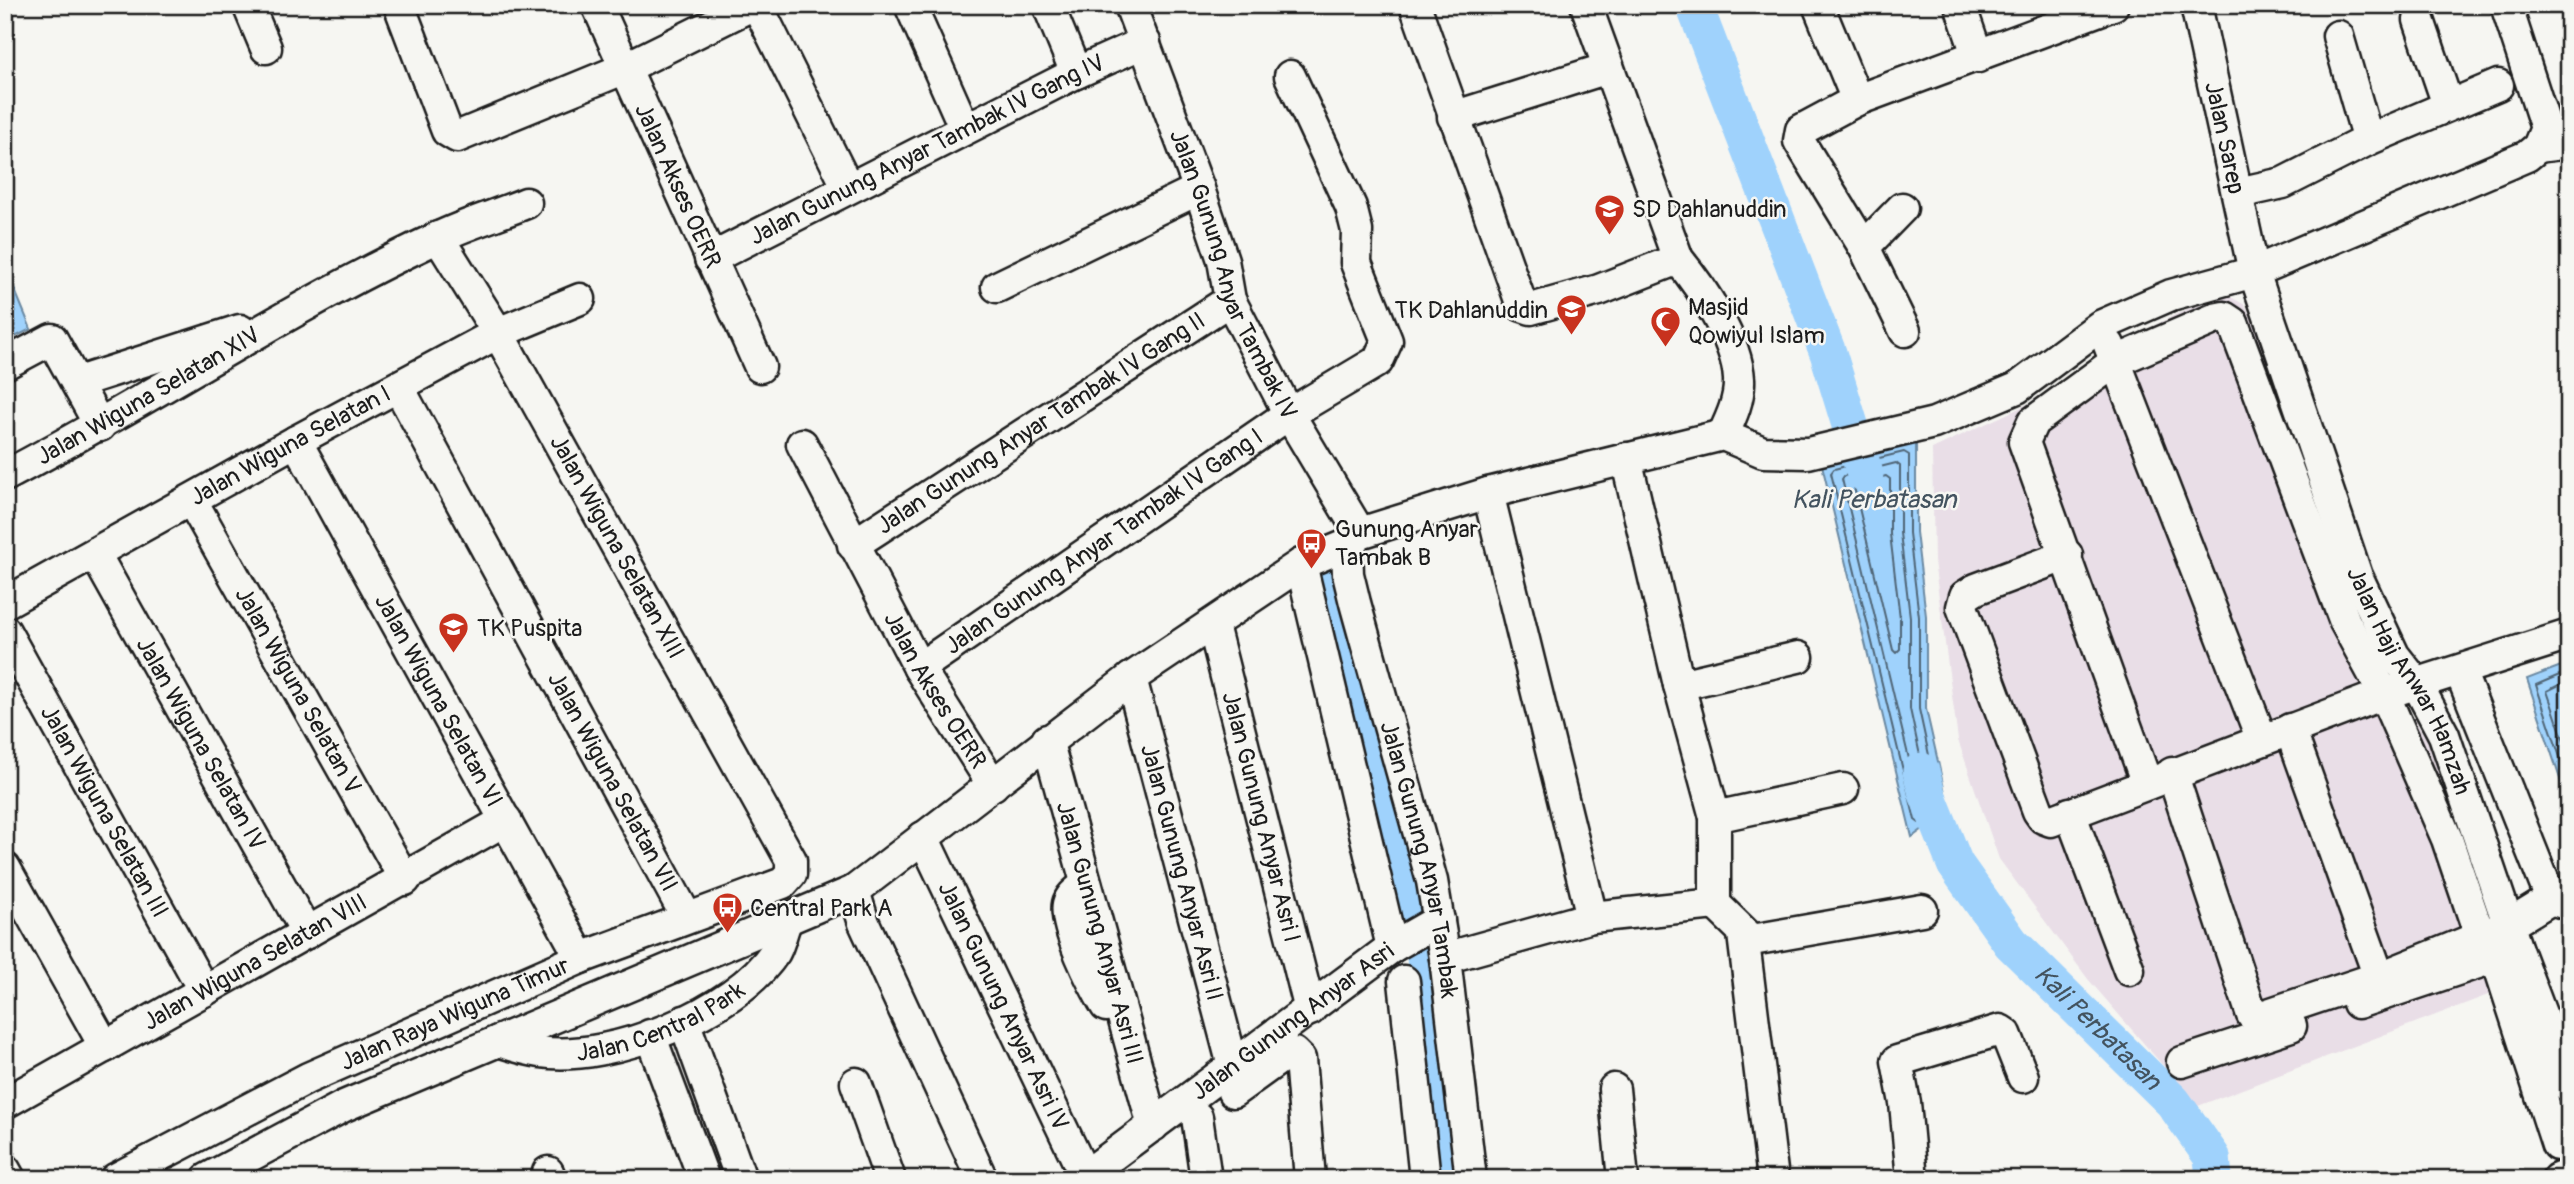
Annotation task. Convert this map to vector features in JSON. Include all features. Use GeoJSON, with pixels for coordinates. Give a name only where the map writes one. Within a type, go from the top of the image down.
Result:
{"type":"FeatureCollection","features":[{"type":"Feature","properties":{"kind":"street"},"geometry":{"type":"LineString","coordinates":[[248,5],[266,48]]}},
{"type":"Feature","properties":{"kind":"street","name":"Jalan Akses OERR"},"geometry":{"type":"LineString","coordinates":[[597,5],[623,69],[760,366]]}},
{"type":"Feature","properties":{"kind":"street"},"geometry":{"type":"LineString","coordinates":[[406,7],[447,131],[457,137],[623,69],[752,5]]}},
{"type":"Feature","properties":{"kind":"street"},"geometry":{"type":"LineString","coordinates":[[757,5],[848,188]]}},
{"type":"Feature","properties":{"kind":"street"},"geometry":{"type":"LineString","coordinates":[[909,5],[965,129]]}},
{"type":"Feature","properties":{"kind":"street"},"geometry":{"type":"LineString","coordinates":[[1048,5],[1076,72]]}},
{"type":"Feature","properties":{"kind":"street","name":"Jalan Gunung Anyar Tambak IV"},"geometry":{"type":"LineString","coordinates":[[1130,5],[1199,189],[1223,260],[1230,300],[1354,539]]}},
{"type":"Feature","properties":{"kind":"street"},"geometry":{"type":"LineString","coordinates":[[1415,5],[1522,306],[1526,309],[1599,290],[1678,259]]}},
{"type":"Feature","properties":{"kind":"street"},"geometry":{"type":"LineString","coordinates":[[1586,5],[1678,259],[1698,283],[1734,352],[1740,380],[1734,412],[1723,435],[1763,452],[1808,453],[1934,423],[2017,388],[2101,326],[2171,295],[2254,272],[2527,156],[2538,147],[2546,128],[2507,5]]}},
{"type":"Feature","properties":{"kind":"street"},"geometry":{"type":"LineString","coordinates":[[1818,5],[1857,100]]}},
{"type":"Feature","properties":{"kind":"street"},"geometry":{"type":"LineString","coordinates":[[1960,5],[1978,57]]}},
{"type":"Feature","properties":{"kind":"street"},"geometry":{"type":"LineString","coordinates":[[1905,331],[1864,247],[1799,141],[1801,130],[1857,100],[1978,57],[2079,11],[2113,5]]}},
{"type":"Feature","properties":{"kind":"street","name":"Jalan Sarep"},"geometry":{"type":"LineString","coordinates":[[2196,5],[2245,212],[2254,272]]}},
{"type":"Feature","properties":{"kind":"street"},"geometry":{"type":"LineString","coordinates":[[2419,20],[2448,105]]}},
{"type":"Feature","properties":{"kind":"street"},"geometry":{"type":"LineString","coordinates":[[2338,36],[2368,140]]}},
{"type":"Feature","properties":{"kind":"street","name":"Jalan Gunung Anyar Tambak IV Gang IV"},"geometry":{"type":"LineString","coordinates":[[710,259],[1076,72],[1145,42]]}},
{"type":"Feature","properties":{"kind":"street"},"geometry":{"type":"LineString","coordinates":[[1453,117],[1608,68]]}},
{"type":"Feature","properties":{"kind":"street","name":"Jalan Gunung Anyar Tambak IV Gang I"},"geometry":{"type":"LineString","coordinates":[[919,668],[1289,414],[1378,361],[1387,341],[1359,273],[1357,231],[1351,207],[1290,76]]}},
{"type":"Feature","properties":{"kind":"street"},"geometry":{"type":"LineString","coordinates":[[2245,212],[2276,187],[2368,140],[2498,85]]}},
{"type":"Feature","properties":{"kind":"street"},"geometry":{"type":"LineString","coordinates":[[2538,147],[2569,144]]}},
{"type":"Feature","properties":{"kind":"street"},"geometry":{"type":"LineString","coordinates":[[997,287],[1199,189]]}},
{"type":"Feature","properties":{"kind":"street","name":"Jalan Wiguna Selatan XIV"},"geometry":{"type":"LineString","coordinates":[[5,476],[100,426],[292,313],[438,237],[526,203]]}},
{"type":"Feature","properties":{"kind":"street"},"geometry":{"type":"LineString","coordinates":[[1864,247],[1902,208]]}},
{"type":"Feature","properties":{"kind":"street","name":"Jalan Wiguna Selatan XIII"},"geometry":{"type":"LineString","coordinates":[[438,237],[498,333],[791,860]]}},
{"type":"Feature","properties":{"kind":"street","name":"Jalan Haji Anwar Hamzah"},"geometry":{"type":"LineString","coordinates":[[2254,272],[2357,576],[2394,655],[2417,684],[2444,734],[2501,942],[2569,1088]]}},
{"type":"Feature","properties":{"kind":"street","name":"Jalan Wiguna Selatan I"},"geometry":{"type":"LineString","coordinates":[[5,603],[296,441],[498,333],[580,299]]}},
{"type":"Feature","properties":{"kind":"street","name":"Jalan Gunung Anyar Tambak IV Gang II"},"geometry":{"type":"LineString","coordinates":[[853,545],[1230,300]]}},
{"type":"Feature","properties":{"kind":"street","name":"Jalan Wiguna Selatan XIV"},"geometry":{"type":"LineString","coordinates":[[78,382],[292,313]]}},
{"type":"Feature","properties":{"kind":"street"},"geometry":{"type":"LineString","coordinates":[[2501,942],[2256,1018],[2252,1015],[2024,442],[2026,431],[2034,422],[2116,361],[2214,319],[2224,317],[2232,323],[2345,622],[2384,694],[2447,839],[2501,942],[2557,1146],[2569,1145]]}},
{"type":"Feature","properties":{"kind":"street"},"geometry":{"type":"LineString","coordinates":[[2101,326],[2262,740]]}},
{"type":"Feature","properties":{"kind":"street"},"geometry":{"type":"LineString","coordinates":[[5,364],[52,339],[100,426]]}},
{"type":"Feature","properties":{"kind":"street","name":"Jalan Wiguna Selatan VII"},"geometry":{"type":"LineString","coordinates":[[399,388],[686,916]]}},
{"type":"Feature","properties":{"kind":"street","name":"Jalan Raya Wiguna Timur"},"geometry":{"type":"LineString","coordinates":[[208,1179],[344,1106],[786,922],[854,891],[1131,678],[1301,564],[1354,539],[1488,493],[1723,435]]}},
{"type":"Feature","properties":{"kind":"street","name":"Jalan Wiguna Selatan VI"},"geometry":{"type":"LineString","coordinates":[[296,441],[581,958]]}},
{"type":"Feature","properties":{"kind":"street","name":"Jalan Akses OERR"},"geometry":{"type":"LineString","coordinates":[[802,444],[919,668],[993,785]]}},
{"type":"Feature","properties":{"kind":"street"},"geometry":{"type":"LineString","coordinates":[[1626,458],[1679,685],[1715,817],[1715,904],[1752,940],[1922,910]]}},
{"type":"Feature","properties":{"kind":"street"},"geometry":{"type":"LineString","coordinates":[[1488,493],[1592,917]]}},
{"type":"Feature","properties":{"kind":"street","name":"Jalan Wiguna Selatan V"},"geometry":{"type":"LineString","coordinates":[[191,501],[405,880]]}},
{"type":"Feature","properties":{"kind":"street","name":"Jalan Gunung Anyar Tambak"},"geometry":{"type":"LineString","coordinates":[[1354,539],[1348,574],[1354,603],[1432,881],[1413,935],[1445,958],[1471,1179]]}},
{"type":"Feature","properties":{"kind":"street","name":"Jalan Wiguna Selatan IV"},"geometry":{"type":"LineString","coordinates":[[95,554],[307,933]]}},
{"type":"Feature","properties":{"kind":"street"},"geometry":{"type":"LineString","coordinates":[[2067,555],[1976,589],[1965,596],[1962,607],[2038,811],[2043,818],[2051,821],[2384,694],[2569,635]]}},
{"type":"Feature","properties":{"kind":"street","name":"Jalan Gunung Anyar Asri"},"geometry":{"type":"LineString","coordinates":[[1093,1178],[1153,1126],[1413,935],[1301,564]]}},
{"type":"Feature","properties":{"kind":"street","name":"Jalan Gunung Anyar Asri I"},"geometry":{"type":"LineString","coordinates":[[1213,625],[1310,1010]]}},
{"type":"Feature","properties":{"kind":"street","name":"Jalan Wiguna Selatan III"},"geometry":{"type":"LineString","coordinates":[[5,631],[204,991]]}},
{"type":"Feature","properties":{"kind":"street"},"geometry":{"type":"LineString","coordinates":[[1679,685],[1798,657]]}},
{"type":"Feature","properties":{"kind":"street"},"geometry":{"type":"LineString","coordinates":[[2182,1062],[2501,942],[2560,902],[2460,671]]}},
{"type":"Feature","properties":{"kind":"street","name":"Jalan Gunung Anyar Asri II"},"geometry":{"type":"LineString","coordinates":[[1131,678],[1233,1066]]}},
{"type":"Feature","properties":{"kind":"street"},"geometry":{"type":"LineString","coordinates":[[2290,729],[2379,978]]}},
{"type":"Feature","properties":{"kind":"street","name":"Jalan Gunung Anyar Asri III"},"geometry":{"type":"LineString","coordinates":[[1047,740],[1153,1126]]}},
{"type":"Feature","properties":{"kind":"street"},"geometry":{"type":"LineString","coordinates":[[1715,817],[1843,789]]}},
{"type":"Feature","properties":{"kind":"street"},"geometry":{"type":"LineString","coordinates":[[2070,813],[2129,970]]}},
{"type":"Feature","properties":{"kind":"street","name":"Jalan Wiguna Selatan VIII"},"geometry":{"type":"LineString","coordinates":[[5,1103],[405,880],[506,820]]}},
{"type":"Feature","properties":{"kind":"street","name":"Jalan Gunung Anyar Asri IV"},"geometry":{"type":"LineString","coordinates":[[923,837],[1093,1178]]}},
{"type":"Feature","properties":{"kind":"street","name":"Jalan Raya Wiguna Timur"},"geometry":{"type":"LineString","coordinates":[[115,1179],[308,1078],[581,958],[686,916],[783,883],[791,874],[791,860]]}},
{"type":"Feature","properties":{"kind":"street"},"geometry":{"type":"LineString","coordinates":[[5,869],[105,1047]]}},
{"type":"Feature","properties":{"kind":"street"},"geometry":{"type":"LineString","coordinates":[[854,891],[864,923],[982,1179]]}},
{"type":"Feature","properties":{"kind":"street"},"geometry":{"type":"LineString","coordinates":[[1445,958],[1592,917],[1715,904]]}},
{"type":"Feature","properties":{"kind":"street","name":"Jalan Central Park"},"geometry":{"type":"LineString","coordinates":[[498,1041],[540,1053],[581,1052],[650,1035],[684,1021],[723,1000],[759,971],[776,950],[786,922]]}},
{"type":"Feature","properties":{"kind":"street"},"geometry":{"type":"LineString","coordinates":[[1743,934],[1773,1179]]}},
{"type":"Feature","properties":{"kind":"street"},"geometry":{"type":"LineString","coordinates":[[1404,981],[1425,1179]]}},
{"type":"Feature","properties":{"kind":"street"},"geometry":{"type":"LineString","coordinates":[[684,1021],[741,1179]]}},
{"type":"Feature","properties":{"kind":"street"},"geometry":{"type":"LineString","coordinates":[[1912,1179],[1898,1061],[2000,1030],[2006,1034],[2024,1077]]}},
{"type":"Feature","properties":{"kind":"street"},"geometry":{"type":"LineString","coordinates":[[650,1035],[704,1179]]}},
{"type":"Feature","properties":{"kind":"street"},"geometry":{"type":"LineString","coordinates":[[1093,1178],[1121,1168],[1287,1053],[1294,1053],[1300,1059],[1310,1179]]}},
{"type":"Feature","properties":{"kind":"street"},"geometry":{"type":"LineString","coordinates":[[856,1083],[891,1179]]}},
{"type":"Feature","properties":{"kind":"street"},"geometry":{"type":"LineString","coordinates":[[1614,1089],[1623,1179]]}},
{"type":"Feature","properties":{"kind":"street"},"geometry":{"type":"LineString","coordinates":[[1197,1117],[1206,1179]]}},
{"type":"Feature","properties":{"kind":"street"},"geometry":{"type":"LineString","coordinates":[[5,1170],[10,1179]]}},
{"type":"Feature","properties":{"kind":"street"},"geometry":{"type":"LineString","coordinates":[[2557,1179],[2569,1174]]}},
{"type":"Feature","properties":{"kind":"shaded area"},"geometry":{"type":"Polygon","coordinates":[[[2229,296],[2245,305],[2266,347],[2360,628],[2433,750],[2501,990],[2198,1106],[2088,979],[1999,859],[1958,740],[1934,561],[1932,449],[2030,403],[2100,353],[2185,310],[2229,296]]]}},
{"type":"Feature","properties":{"kind":"shaded area"},"geometry":{"type":"Polygon","coordinates":[[[2569,995],[2569,1031],[2557,999],[2569,995]]]}},
{"type":"Feature","properties":{"kind":"water"},"geometry":{"type":"Polygon","coordinates":[[[7,271],[31,329],[5,342],[5,272],[7,271]]]}},
{"type":"Feature","properties":{"kind":"water","name":"Kali Perbatasan"},"geometry":{"type":"Polygon","coordinates":[[[1916,442],[1916,532],[1926,616],[1926,709],[1949,810],[1912,837],[1822,465],[1916,442]]]}},
{"type":"Feature","properties":{"kind":"water"},"geometry":{"type":"Polygon","coordinates":[[[2569,663],[2569,806],[2527,679],[2569,663]]]}},
{"type":"Feature","properties":{"kind":"waterway","name":"Kali Perbatasan"},"geometry":{"type":"LineString","coordinates":[[1694,5],[1828,353],[1865,474]]}},
{"type":"Feature","properties":{"kind":"waterway"},"geometry":{"type":"LineString","coordinates":[[1319,567],[1401,848],[1425,957],[1449,1179]]}},
{"type":"Feature","properties":{"kind":"waterway","name":"Kali Perbatasan"},"geometry":{"type":"LineString","coordinates":[[1921,771],[1927,794],[1955,864],[2011,943],[2173,1102],[2212,1157],[2214,1179]]}},
{"type":"Feature","properties":{"kind":"place","name":"SD Dahlanuddin"},"geometry":{"type":"Point","coordinates":[1609,236]}},
{"type":"Feature","properties":{"kind":"place","name":"TK Dahlanuddin"},"geometry":{"type":"Point","coordinates":[1571,337]}},
{"type":"Feature","properties":{"kind":"place","name":"Masjid Qowiyul Islam"},"geometry":{"type":"Point","coordinates":[1665,348]}},
{"type":"Feature","properties":{"kind":"place","name":"Gunung Anyar Tambak B"},"geometry":{"type":"Point","coordinates":[1312,570]}},
{"type":"Feature","properties":{"kind":"place","name":"TK Puspita"},"geometry":{"type":"Point","coordinates":[454,655]}},
{"type":"Feature","properties":{"kind":"place","name":"Central Park A"},"geometry":{"type":"Point","coordinates":[727,935]}}]}
